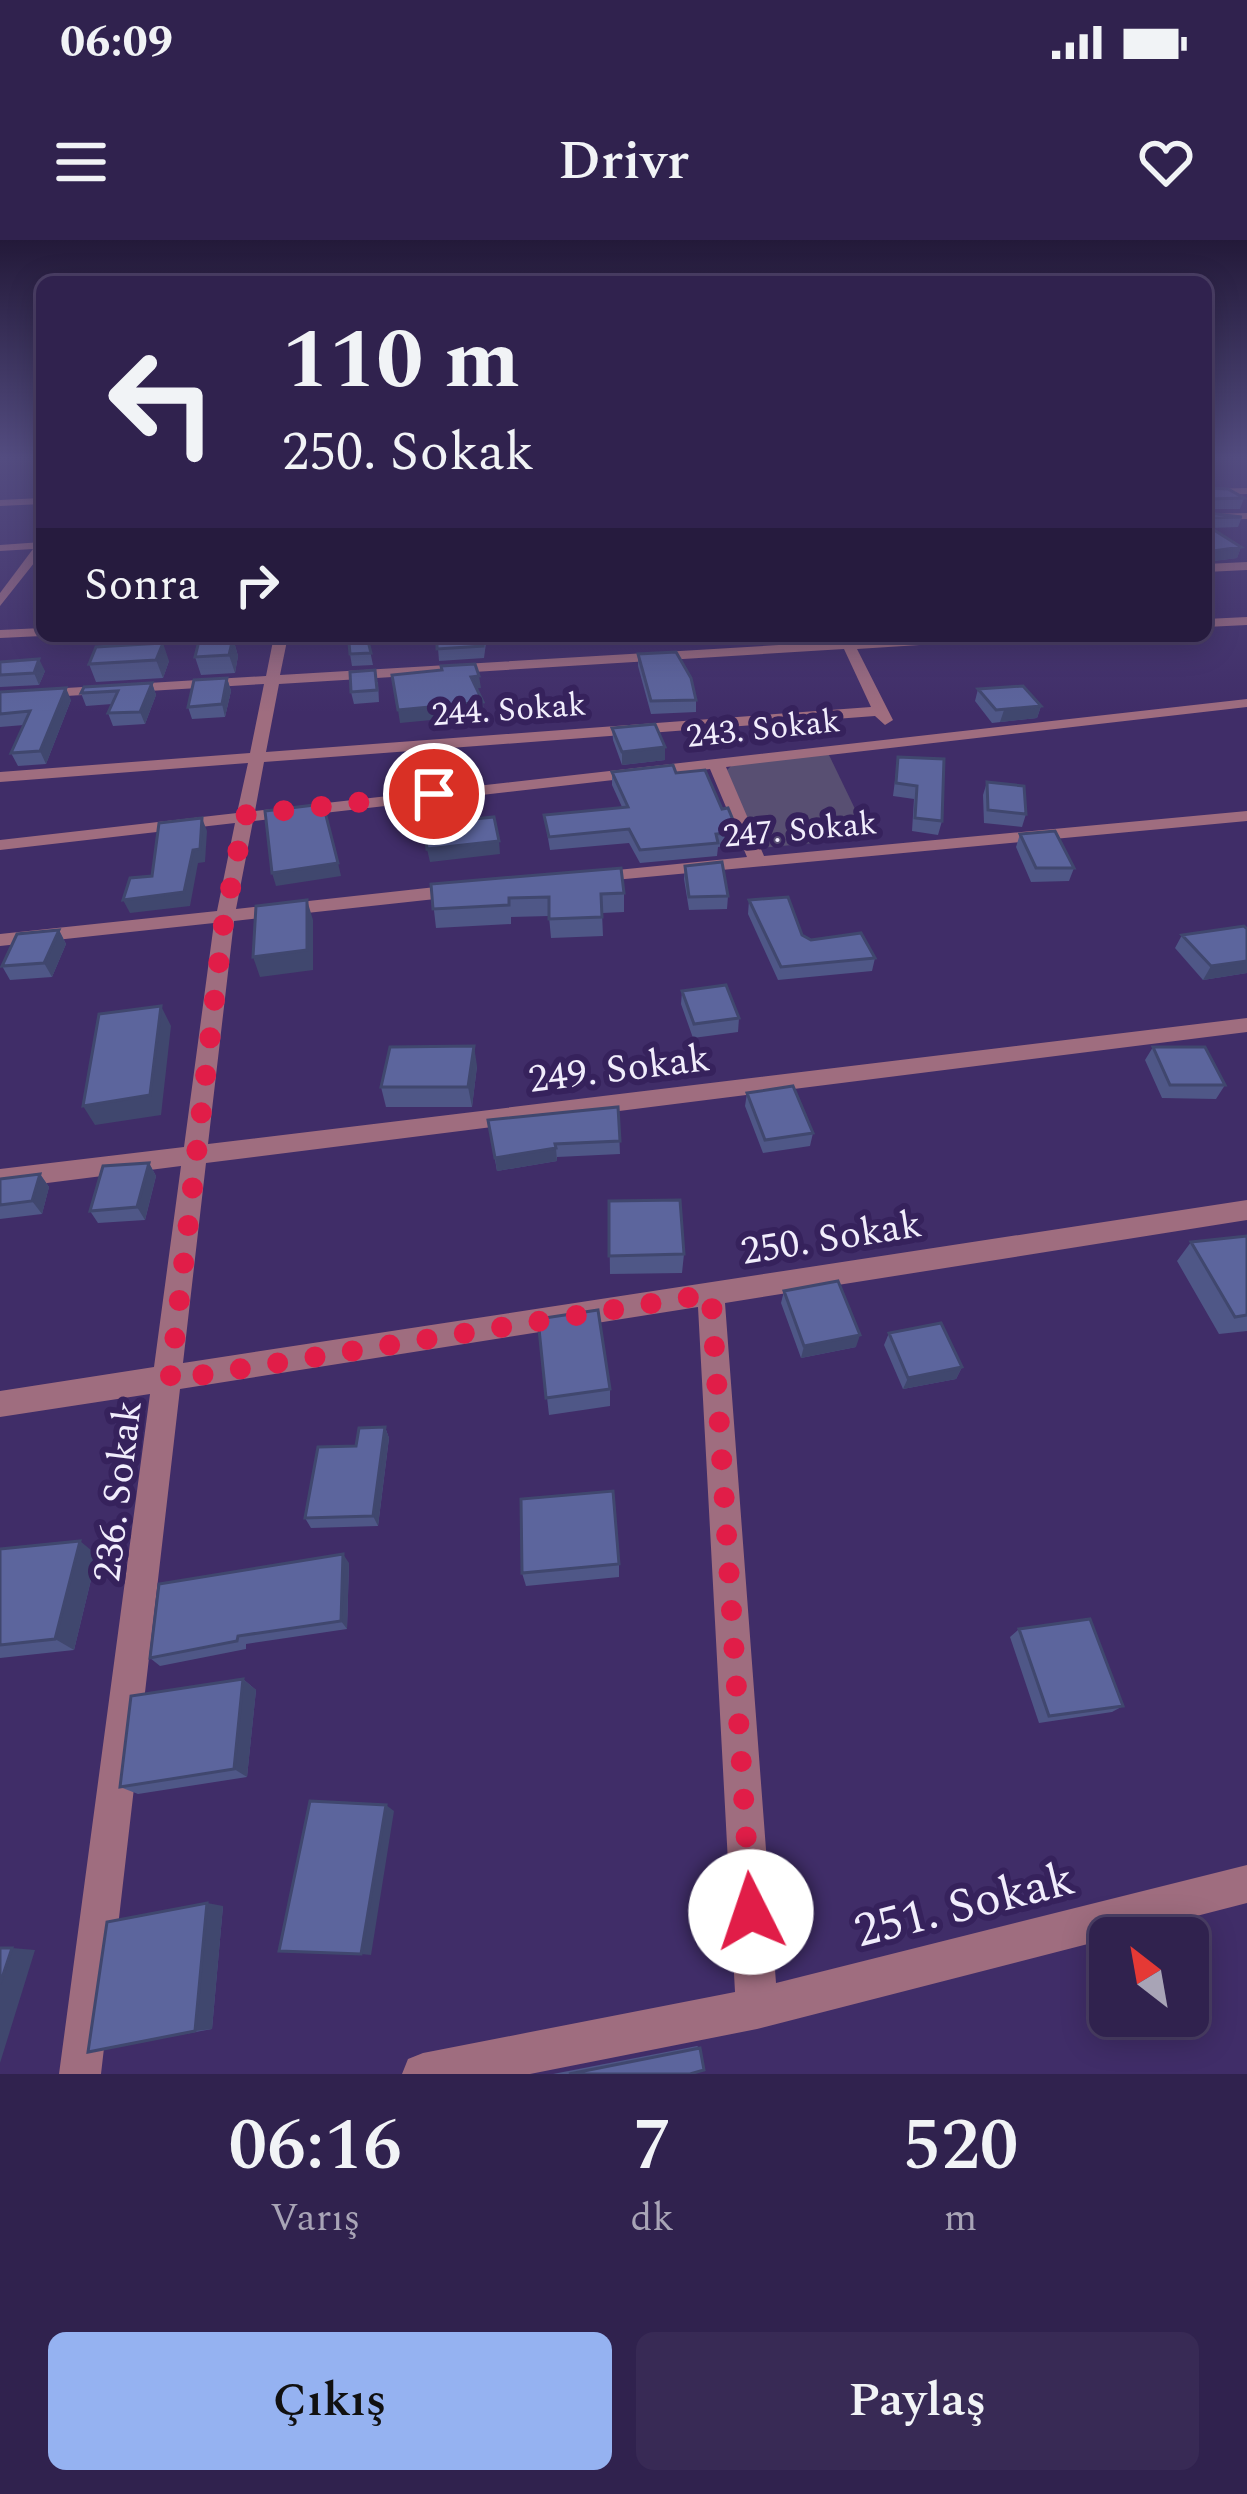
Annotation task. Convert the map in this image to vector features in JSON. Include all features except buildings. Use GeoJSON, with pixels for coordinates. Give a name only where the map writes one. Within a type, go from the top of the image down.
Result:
{"type":"FeatureCollection","features":[{"type":"Feature","properties":{"kind":"street"},"geometry":{"type":"LineString","coordinates":[[0,548],[36,545]]}},
{"type":"Feature","properties":{"kind":"street"},"geometry":{"type":"LineString","coordinates":[[0,602],[36,553]]}},
{"type":"Feature","properties":{"kind":"street"},"geometry":{"type":"LineString","coordinates":[[1212,568],[1247,566]]}},
{"type":"Feature","properties":{"kind":"street"},"geometry":{"type":"LineString","coordinates":[[0,575],[36,573]]}},
{"type":"Feature","properties":{"kind":"street"},"geometry":{"type":"LineString","coordinates":[[1212,623],[1247,622]]}},
{"type":"Feature","properties":{"kind":"street"},"geometry":{"type":"LineString","coordinates":[[0,634],[36,632]]}},
{"type":"Feature","properties":{"kind":"street","name":"236. Sokak"},"geometry":{"type":"LineString","coordinates":[[80,2074],[226,912],[280,642]]}},
{"type":"Feature","properties":{"kind":"street"},"geometry":{"type":"LineString","coordinates":[[0,697],[909,642]]}},
{"type":"Feature","properties":{"kind":"street"},"geometry":{"type":"LineString","coordinates":[[849,646],[899,742]]}},
{"type":"Feature","properties":{"kind":"street","name":"243. Sokak"},"geometry":{"type":"LineString","coordinates":[[0,845],[1247,703]]}},
{"type":"Feature","properties":{"kind":"street","name":"244. Sokak"},"geometry":{"type":"LineString","coordinates":[[0,777],[879,711]]}},
{"type":"Feature","properties":{"kind":"street"},"geometry":{"type":"LineString","coordinates":[[716,763],[758,862]]}},
{"type":"Feature","properties":{"kind":"street","name":"247. Sokak"},"geometry":{"type":"LineString","coordinates":[[573,879],[1247,816]]}},
{"type":"Feature","properties":{"kind":"street"},"geometry":{"type":"LineString","coordinates":[[0,940],[481,888]]}},
{"type":"Feature","properties":{"kind":"street","name":"249. Sokak"},"geometry":{"type":"LineString","coordinates":[[0,1179],[1247,1025]]}},
{"type":"Feature","properties":{"kind":"street","name":"250. Sokak"},"geometry":{"type":"LineString","coordinates":[[0,1404],[1247,1210]]}},
{"type":"Feature","properties":{"kind":"street"},"geometry":{"type":"LineString","coordinates":[[711,1294],[758,2008]]}},
{"type":"Feature","properties":{"kind":"street","name":"251. Sokak"},"geometry":{"type":"LineString","coordinates":[[422,2074],[758,2008],[1247,1884]]}},
{"type":"Feature","properties":{"kind":"shaded area"},"geometry":{"type":"Polygon","coordinates":[[[828,753],[869,838],[759,848],[727,770],[733,764],[828,753]]]}},
{"type":"Feature","properties":{"kind":"route"},"geometry":{"type":"LineString","coordinates":[[434,794],[245,815],[223,927],[170,1380],[711,1294],[751,1912]]}}]}
